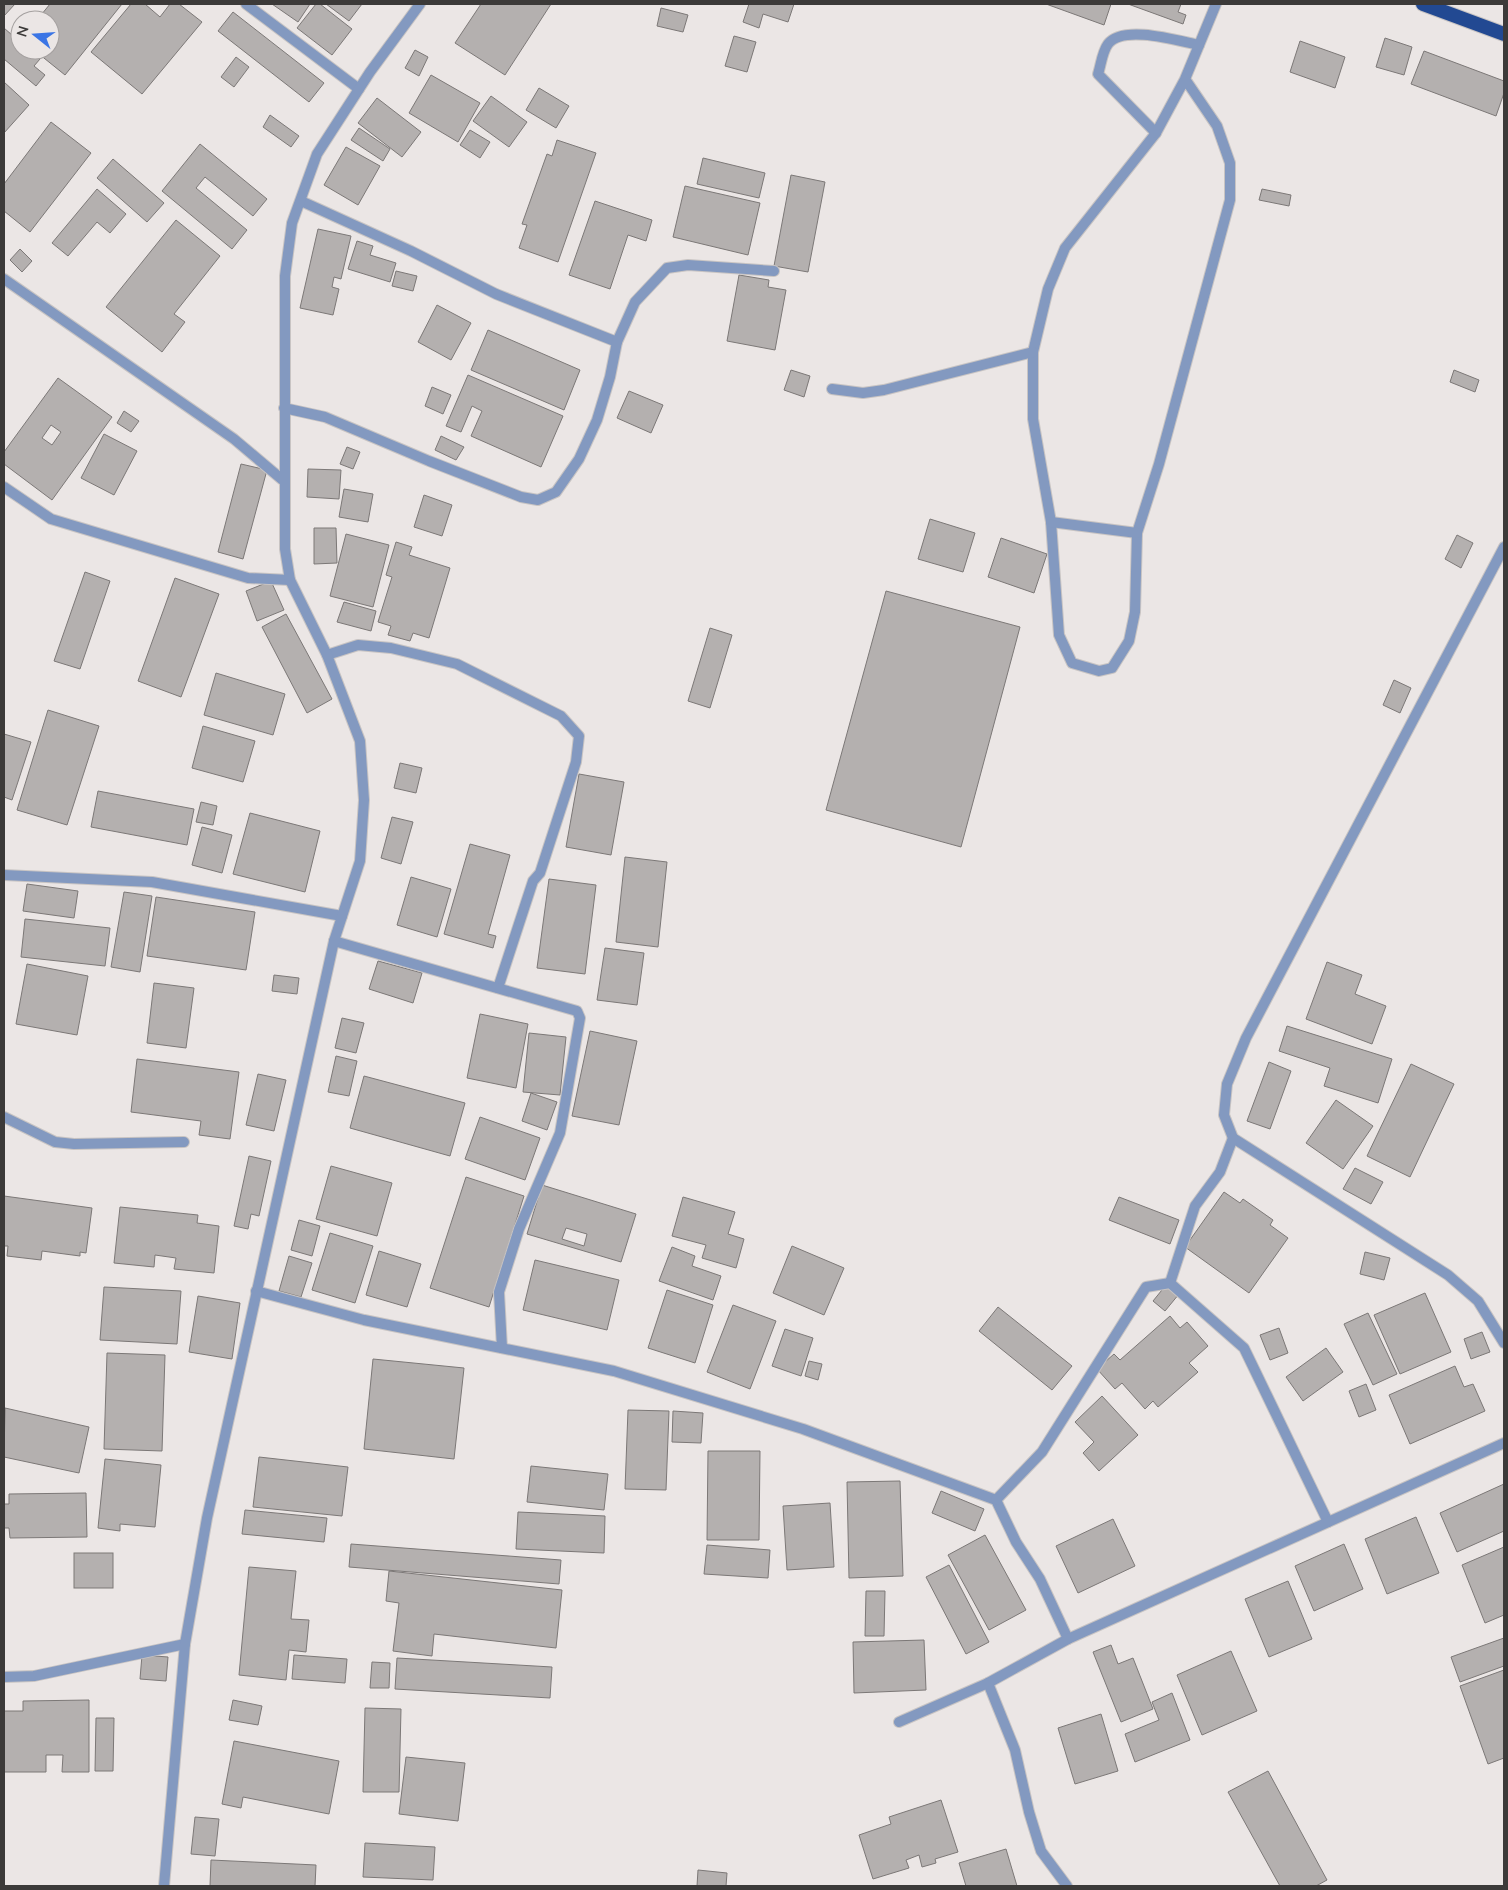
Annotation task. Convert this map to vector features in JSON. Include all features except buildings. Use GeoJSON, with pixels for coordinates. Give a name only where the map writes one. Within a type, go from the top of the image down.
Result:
{"type":"FeatureCollection","features":[{"type":"Feature","properties":{"kind":"highway"},"geometry":{"type":"LineString","coordinates":[[1423,4],[1504,34]]}},
{"type":"Feature","properties":{"kind":"street"},"geometry":{"type":"LineString","coordinates":[[246,4],[359,89]]}},
{"type":"Feature","properties":{"kind":"street"},"geometry":{"type":"LineString","coordinates":[[164,1886],[185,1644],[206,1518],[334,942],[360,860],[364,800],[360,741],[326,655],[290,580],[285,549],[285,276],[292,223],[317,154],[359,89],[420,4]]}},
{"type":"Feature","properties":{"kind":"street"},"geometry":{"type":"LineString","coordinates":[[1185,80],[1217,126],[1230,163],[1230,200],[1159,464],[1137,533],[1135,612],[1129,642],[1112,668],[1099,671],[1072,663],[1059,635],[1051,522],[1033,419],[1034,352],[1048,289],[1065,248],[1156,133],[1185,80],[1216,4]]}},
{"type":"Feature","properties":{"kind":"street"},"geometry":{"type":"LineString","coordinates":[[1156,133],[1098,74],[1108,44],[1118,37],[1143,34],[1200,45]]}},
{"type":"Feature","properties":{"kind":"street"},"geometry":{"type":"LineString","coordinates":[[301,201],[411,251],[496,294],[617,342]]}},
{"type":"Feature","properties":{"kind":"street"},"geometry":{"type":"LineString","coordinates":[[284,408],[325,417],[521,497],[538,500],[556,492],[578,459],[597,420],[610,377],[617,342],[635,302],[667,268],[688,265],[774,271]]}},
{"type":"Feature","properties":{"kind":"street"},"geometry":{"type":"LineString","coordinates":[[4,280],[234,439],[285,482]]}},
{"type":"Feature","properties":{"kind":"street"},"geometry":{"type":"LineString","coordinates":[[832,389],[863,393],[884,390],[1034,352]]}},
{"type":"Feature","properties":{"kind":"street"},"geometry":{"type":"LineString","coordinates":[[4,487],[51,520],[248,578],[290,580]]}},
{"type":"Feature","properties":{"kind":"street"},"geometry":{"type":"LineString","coordinates":[[1051,522],[1137,533]]}},
{"type":"Feature","properties":{"kind":"street"},"geometry":{"type":"LineString","coordinates":[[1504,547],[1246,1038],[1226,1084],[1224,1115],[1233,1138],[1448,1275],[1478,1301],[1504,1343]]}},
{"type":"Feature","properties":{"kind":"street"},"geometry":{"type":"LineString","coordinates":[[326,655],[358,645],[391,648],[457,664],[561,716],[580,736],[576,762],[540,873],[532,881],[498,988]]}},
{"type":"Feature","properties":{"kind":"street"},"geometry":{"type":"LineString","coordinates":[[4,875],[152,882],[342,916]]}},
{"type":"Feature","properties":{"kind":"street"},"geometry":{"type":"LineString","coordinates":[[334,942],[578,1011],[580,1018],[560,1133],[519,1229],[499,1292],[502,1348]]}},
{"type":"Feature","properties":{"kind":"street"},"geometry":{"type":"LineString","coordinates":[[4,1117],[55,1142],[74,1144],[184,1142]]}},
{"type":"Feature","properties":{"kind":"street"},"geometry":{"type":"LineString","coordinates":[[1170,1283],[1195,1206],[1220,1172],[1233,1138]]}},
{"type":"Feature","properties":{"kind":"street"},"geometry":{"type":"LineString","coordinates":[[996,1500],[1042,1452],[1146,1287],[1170,1283]]}},
{"type":"Feature","properties":{"kind":"street"},"geometry":{"type":"LineString","coordinates":[[1170,1283],[1244,1348],[1328,1522]]}},
{"type":"Feature","properties":{"kind":"street"},"geometry":{"type":"LineString","coordinates":[[256,1291],[364,1320],[614,1371],[794,1426],[996,1500],[1016,1542],[1040,1579],[1068,1639]]}},
{"type":"Feature","properties":{"kind":"street"},"geometry":{"type":"LineString","coordinates":[[899,1722],[988,1683],[1068,1639],[1504,1443]]}},
{"type":"Feature","properties":{"kind":"street"},"geometry":{"type":"LineString","coordinates":[[4,1677],[34,1676],[185,1644]]}},
{"type":"Feature","properties":{"kind":"street"},"geometry":{"type":"LineString","coordinates":[[988,1683],[1015,1750],[1029,1812],[1041,1851],[1067,1886]]}}]}
